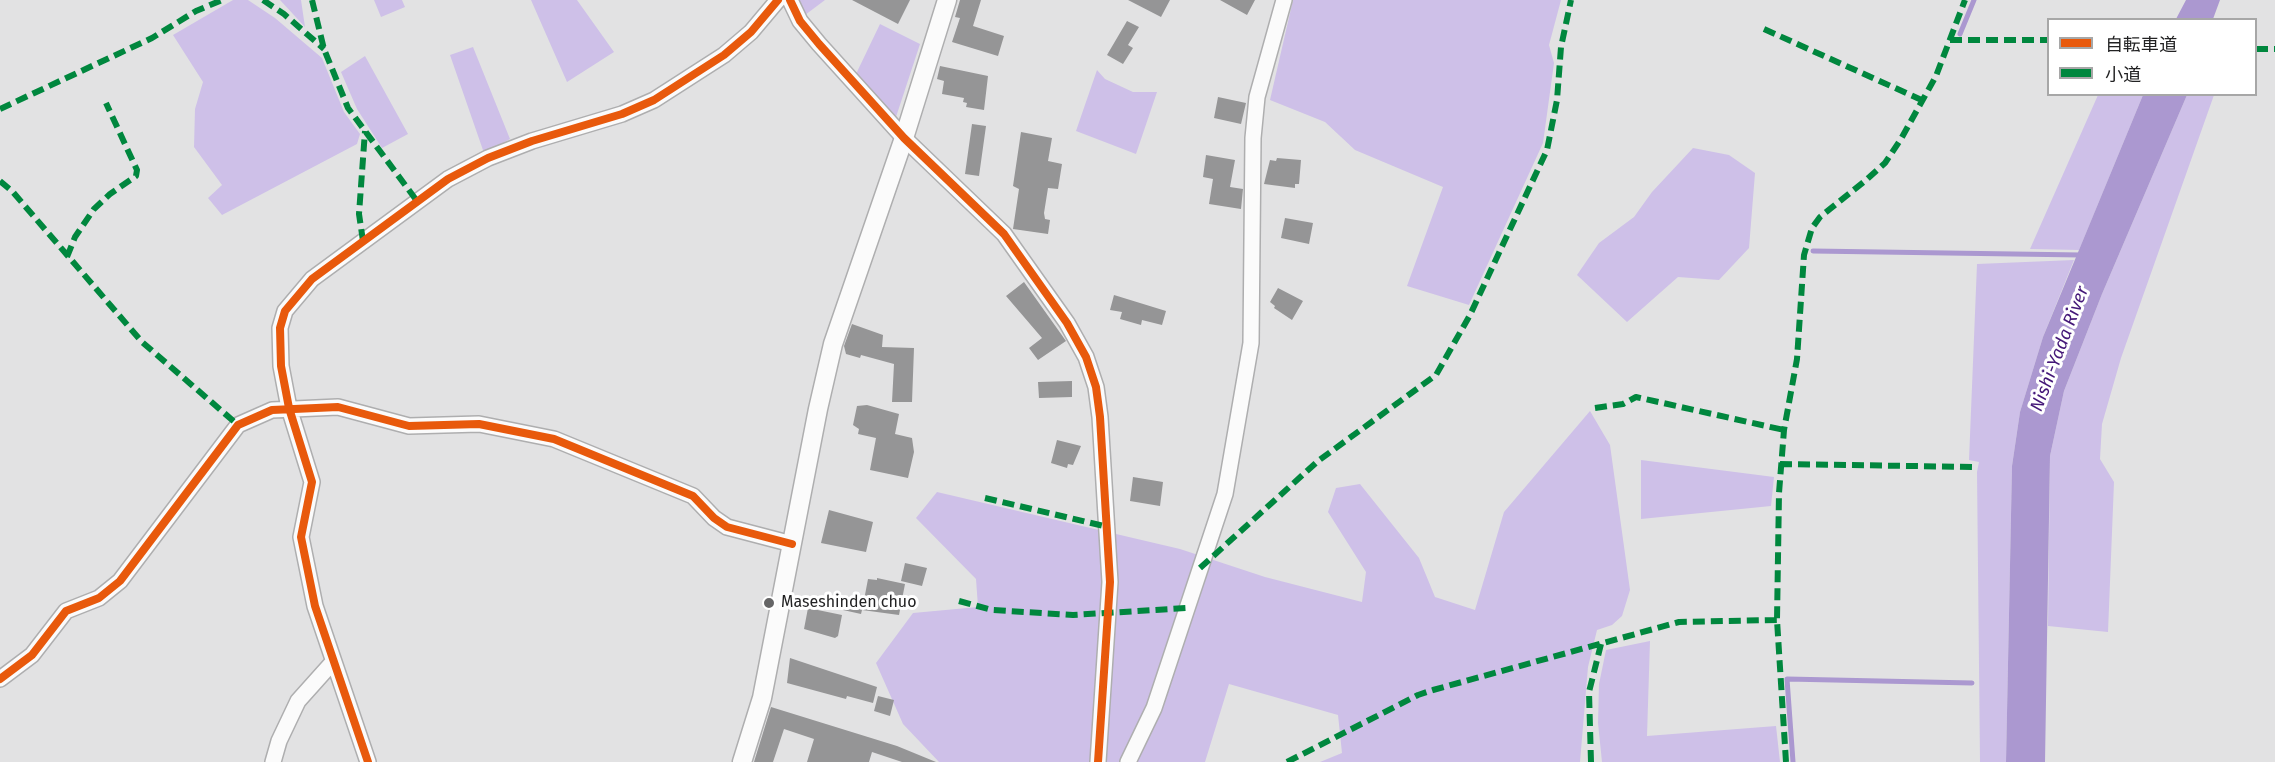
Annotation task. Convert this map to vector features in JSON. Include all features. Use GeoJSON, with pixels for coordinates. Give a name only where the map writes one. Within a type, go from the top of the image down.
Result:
{"type":"FeatureCollection","features":[{"type":"Feature","properties":{"kind":"street"},"geometry":{"type":"LineString","coordinates":[[368,762],[332,663],[315,606],[301,537],[312,482],[289,408],[281,366],[280,328],[285,311],[312,279],[448,179],[488,158],[532,141],[622,114],[676,88],[724,55],[751,32],[778,0]]}},
{"type":"Feature","properties":{"kind":"street"},"geometry":{"type":"LineString","coordinates":[[790,0],[800,21],[819,45],[904,138],[1004,234],[1078,342],[1096,387],[1100,417],[1110,582],[1098,762]]}},
{"type":"Feature","properties":{"kind":"street"},"geometry":{"type":"LineString","coordinates":[[742,762],[762,698],[818,409],[833,344],[904,138],[947,0]]}},
{"type":"Feature","properties":{"kind":"street"},"geometry":{"type":"LineString","coordinates":[[1128,762],[1154,708],[1225,494],[1251,343],[1253,138],[1257,97],[1284,0]]}},
{"type":"Feature","properties":{"kind":"street"},"geometry":{"type":"LineString","coordinates":[[0,679],[32,655],[66,611],[99,598],[120,581],[238,425],[254,416],[289,408],[338,407],[409,426],[479,424],[554,440],[693,496],[714,518],[727,527],[792,544]]}},
{"type":"Feature","properties":{"kind":"street"},"geometry":{"type":"LineString","coordinates":[[273,762],[279,741],[298,701],[332,663]]}},
{"type":"Feature","properties":{"kind":"shaded area"},"geometry":{"type":"Polygon","coordinates":[[[233,0],[248,0],[275,18],[322,58],[344,112],[360,134],[357,144],[222,215],[208,198],[222,185],[194,147],[195,109],[203,82],[173,35],[233,0]]]}},
{"type":"Feature","properties":{"kind":"shaded area"},"geometry":{"type":"Polygon","coordinates":[[[280,0],[301,0],[305,27],[280,0]]]}},
{"type":"Feature","properties":{"kind":"shaded area"},"geometry":{"type":"Polygon","coordinates":[[[374,0],[402,0],[405,7],[381,17],[374,0]]]}},
{"type":"Feature","properties":{"kind":"shaded area"},"geometry":{"type":"Polygon","coordinates":[[[531,0],[577,0],[614,52],[567,82],[531,0]]]}},
{"type":"Feature","properties":{"kind":"shaded area"},"geometry":{"type":"Polygon","coordinates":[[[798,0],[825,0],[805,15],[798,0]]]}},
{"type":"Feature","properties":{"kind":"shaded area"},"geometry":{"type":"Polygon","coordinates":[[[1293,0],[1561,0],[1549,45],[1554,63],[1543,143],[1469,305],[1407,286],[1443,187],[1355,150],[1325,122],[1270,100],[1293,0]]]}},
{"type":"Feature","properties":{"kind":"shaded area"},"geometry":{"type":"Polygon","coordinates":[[[880,24],[920,44],[896,117],[856,74],[880,24]]]}},
{"type":"Feature","properties":{"kind":"shaded area"},"geometry":{"type":"Polygon","coordinates":[[[473,47],[510,139],[484,153],[450,55],[473,47]]]}},
{"type":"Feature","properties":{"kind":"shaded area"},"geometry":{"type":"Polygon","coordinates":[[[365,56],[408,134],[382,148],[357,109],[341,72],[365,56]]]}},
{"type":"Feature","properties":{"kind":"shaded area"},"geometry":{"type":"Polygon","coordinates":[[[1097,70],[1105,79],[1133,92],[1157,92],[1136,154],[1076,131],[1097,70]]]}},
{"type":"Feature","properties":{"kind":"shaded area"},"geometry":{"type":"Polygon","coordinates":[[[2098,96],[2143,96],[2079,250],[2030,249],[2098,96]]]}},
{"type":"Feature","properties":{"kind":"shaded area"},"geometry":{"type":"Polygon","coordinates":[[[2187,96],[2214,96],[2121,358],[2102,424],[2100,459],[2114,482],[2108,632],[2048,626],[2050,456],[2064,391],[2102,294],[2187,96]]]}},
{"type":"Feature","properties":{"kind":"shaded area"},"geometry":{"type":"Polygon","coordinates":[[[1693,148],[1729,155],[1755,173],[1749,248],[1719,280],[1678,277],[1627,322],[1577,275],[1599,243],[1634,217],[1652,192],[1693,148]]]}},
{"type":"Feature","properties":{"kind":"shaded area"},"geometry":{"type":"Polygon","coordinates":[[[2074,260],[2043,337],[2020,412],[2012,466],[2006,762],[1980,762],[1977,472],[1979,462],[1969,460],[1977,264],[2074,260]]]}},
{"type":"Feature","properties":{"kind":"shaded area"},"geometry":{"type":"Polygon","coordinates":[[[1590,411],[1610,445],[1630,590],[1622,616],[1612,625],[1597,630],[1588,667],[1580,762],[1320,762],[1342,753],[1338,715],[1229,684],[1205,762],[939,762],[903,724],[876,663],[913,613],[978,607],[976,579],[916,518],[937,492],[1180,549],[1265,577],[1362,602],[1366,572],[1328,512],[1336,488],[1360,484],[1419,558],[1435,597],[1475,610],[1504,512],[1590,411]]]}},
{"type":"Feature","properties":{"kind":"shaded area"},"geometry":{"type":"Polygon","coordinates":[[[1641,460],[1774,477],[1771,506],[1641,519],[1641,460]]]}},
{"type":"Feature","properties":{"kind":"shaded area"},"geometry":{"type":"Polygon","coordinates":[[[1650,641],[1647,736],[1776,726],[1780,762],[1602,762],[1598,723],[1599,684],[1606,650],[1650,641]]]}},
{"type":"Feature","properties":{"kind":"water"},"geometry":{"type":"Polygon","coordinates":[[[2186,0],[2220,0],[2213,18],[2177,18],[2186,0]]]}},
{"type":"Feature","properties":{"kind":"water","name":"Nishi-Yada River"},"geometry":{"type":"Polygon","coordinates":[[[2143,96],[2187,96],[2102,294],[2064,391],[2050,456],[2045,762],[2006,762],[2012,466],[2020,412],[2043,337],[2143,96]]]}},
{"type":"Feature","properties":{"kind":"building"},"geometry":{"type":"Polygon","coordinates":[[[852,0],[910,0],[898,24],[852,0]]]}},
{"type":"Feature","properties":{"kind":"building"},"geometry":{"type":"Polygon","coordinates":[[[960,0],[981,0],[973,26],[1004,36],[998,56],[952,42],[960,18],[955,17],[960,0]]]}},
{"type":"Feature","properties":{"kind":"building"},"geometry":{"type":"Polygon","coordinates":[[[1128,0],[1170,0],[1161,17],[1128,0]]]}},
{"type":"Feature","properties":{"kind":"building"},"geometry":{"type":"Polygon","coordinates":[[[1220,0],[1255,0],[1247,15],[1220,0]]]}},
{"type":"Feature","properties":{"kind":"building"},"geometry":{"type":"Polygon","coordinates":[[[1127,21],[1139,27],[1128,45],[1133,48],[1123,64],[1107,55],[1127,21]]]}},
{"type":"Feature","properties":{"kind":"building"},"geometry":{"type":"Polygon","coordinates":[[[940,66],[988,76],[984,110],[966,107],[967,103],[963,102],[964,98],[942,94],[944,81],[937,79],[940,66]]]}},
{"type":"Feature","properties":{"kind":"building"},"geometry":{"type":"Polygon","coordinates":[[[1218,97],[1246,103],[1241,124],[1214,118],[1218,97]]]}},
{"type":"Feature","properties":{"kind":"building"},"geometry":{"type":"Polygon","coordinates":[[[972,124],[986,126],[979,176],[965,174],[972,124]]]}},
{"type":"Feature","properties":{"kind":"building"},"geometry":{"type":"Polygon","coordinates":[[[1021,132],[1052,138],[1048,161],[1062,164],[1058,189],[1048,188],[1044,213],[1045,219],[1050,220],[1048,234],[1013,229],[1019,189],[1013,186],[1021,132]]]}},
{"type":"Feature","properties":{"kind":"building"},"geometry":{"type":"Polygon","coordinates":[[[1206,155],[1235,160],[1230,187],[1243,189],[1241,209],[1209,204],[1213,179],[1203,177],[1206,155]]]}},
{"type":"Feature","properties":{"kind":"building"},"geometry":{"type":"Polygon","coordinates":[[[1277,158],[1301,160],[1299,184],[1295,184],[1295,188],[1264,184],[1270,160],[1276,161],[1277,158]]]}},
{"type":"Feature","properties":{"kind":"building"},"geometry":{"type":"Polygon","coordinates":[[[1285,218],[1313,223],[1309,244],[1281,238],[1285,218]]]}},
{"type":"Feature","properties":{"kind":"building"},"geometry":{"type":"Polygon","coordinates":[[[1024,282],[1066,341],[1038,360],[1029,348],[1042,338],[1006,296],[1024,282]]]}},
{"type":"Feature","properties":{"kind":"building"},"geometry":{"type":"Polygon","coordinates":[[[1278,288],[1303,301],[1292,320],[1274,308],[1275,306],[1270,302],[1278,288]]]}},
{"type":"Feature","properties":{"kind":"building"},"geometry":{"type":"Polygon","coordinates":[[[1114,295],[1166,311],[1162,325],[1142,320],[1141,325],[1120,319],[1122,312],[1110,310],[1114,295]]]}},
{"type":"Feature","properties":{"kind":"building"},"geometry":{"type":"Polygon","coordinates":[[[852,324],[883,335],[882,347],[914,348],[912,402],[892,402],[894,364],[861,355],[860,358],[846,354],[844,346],[852,324]]]}},
{"type":"Feature","properties":{"kind":"building"},"geometry":{"type":"Polygon","coordinates":[[[1072,381],[1072,397],[1039,398],[1038,382],[1072,381]]]}},
{"type":"Feature","properties":{"kind":"building"},"geometry":{"type":"Polygon","coordinates":[[[867,405],[899,414],[895,434],[912,438],[914,452],[908,478],[870,470],[876,438],[858,434],[859,429],[853,425],[857,406],[867,405]]]}},
{"type":"Feature","properties":{"kind":"building"},"geometry":{"type":"Polygon","coordinates":[[[1057,440],[1081,446],[1073,465],[1068,464],[1067,468],[1051,463],[1057,440]]]}},
{"type":"Feature","properties":{"kind":"building"},"geometry":{"type":"Polygon","coordinates":[[[1133,477],[1163,482],[1160,506],[1130,501],[1133,477]]]}},
{"type":"Feature","properties":{"kind":"building"},"geometry":{"type":"Polygon","coordinates":[[[829,510],[873,522],[866,552],[821,543],[829,510]]]}},
{"type":"Feature","properties":{"kind":"building"},"geometry":{"type":"Polygon","coordinates":[[[905,563],[927,568],[922,586],[901,581],[905,563]]]}},
{"type":"Feature","properties":{"kind":"building"},"geometry":{"type":"Polygon","coordinates":[[[877,578],[905,584],[899,615],[862,610],[861,614],[834,608],[837,594],[864,600],[868,579],[877,580],[877,578]]]}},
{"type":"Feature","properties":{"kind":"building"},"geometry":{"type":"Polygon","coordinates":[[[808,608],[842,615],[838,636],[835,638],[804,629],[808,608]]]}},
{"type":"Feature","properties":{"kind":"building"},"geometry":{"type":"Polygon","coordinates":[[[790,658],[877,687],[873,703],[847,696],[846,699],[787,683],[790,658]]]}},
{"type":"Feature","properties":{"kind":"building"},"geometry":{"type":"Polygon","coordinates":[[[878,696],[894,700],[890,716],[874,711],[878,696]]]}},
{"type":"Feature","properties":{"kind":"building"},"geometry":{"type":"Polygon","coordinates":[[[771,707],[897,746],[936,762],[902,762],[872,752],[869,762],[807,762],[814,739],[784,729],[773,762],[754,762],[771,707]]]}},
{"type":"Feature","properties":{"kind":"waterway"},"geometry":{"type":"LineString","coordinates":[[1960,34],[1974,0]]}},
{"type":"Feature","properties":{"kind":"waterway"},"geometry":{"type":"LineString","coordinates":[[1813,251],[2081,255]]}},
{"type":"Feature","properties":{"kind":"waterway"},"geometry":{"type":"LineString","coordinates":[[1793,762],[1787,679],[1972,683]]}},
{"type":"Feature","properties":{"kind":"marked path"},"geometry":{"type":"LineString","coordinates":[[0,109],[152,38],[196,11],[222,0]]}},
{"type":"Feature","properties":{"kind":"marked path"},"geometry":{"type":"LineString","coordinates":[[263,0],[284,14],[324,49]]}},
{"type":"Feature","properties":{"kind":"marked path"},"geometry":{"type":"LineString","coordinates":[[312,0],[324,49],[348,108],[417,201]]}},
{"type":"Feature","properties":{"kind":"marked path"},"geometry":{"type":"LineString","coordinates":[[1200,568],[1318,461],[1436,375],[1470,315],[1547,150],[1557,100],[1561,47],[1571,0]]}},
{"type":"Feature","properties":{"kind":"marked path"},"geometry":{"type":"LineString","coordinates":[[1786,762],[1777,620],[1779,493],[1784,430],[1797,359],[1804,255],[1812,228],[1820,217],[1885,163],[1901,139],[1936,76],[1965,0]]}},
{"type":"Feature","properties":{"kind":"marked path"},"geometry":{"type":"LineString","coordinates":[[1764,29],[1924,101]]}},
{"type":"Feature","properties":{"kind":"marked path"},"geometry":{"type":"LineString","coordinates":[[1950,40],[2047,40]]}},
{"type":"Feature","properties":{"kind":"marked path"},"geometry":{"type":"LineString","coordinates":[[2257,49],[2275,49]]}},
{"type":"Feature","properties":{"kind":"marked path"},"geometry":{"type":"LineString","coordinates":[[67,257],[75,237],[94,209],[110,194],[136,176],[137,170],[106,103]]}},
{"type":"Feature","properties":{"kind":"marked path"},"geometry":{"type":"LineString","coordinates":[[363,241],[359,214],[365,131]]}},
{"type":"Feature","properties":{"kind":"marked path"},"geometry":{"type":"LineString","coordinates":[[0,181],[12,191],[142,342],[238,425]]}},
{"type":"Feature","properties":{"kind":"marked path"},"geometry":{"type":"LineString","coordinates":[[1595,408],[1623,404],[1636,397],[1784,430]]}},
{"type":"Feature","properties":{"kind":"marked path"},"geometry":{"type":"LineString","coordinates":[[1780,464],[1977,467]]}},
{"type":"Feature","properties":{"kind":"marked path"},"geometry":{"type":"LineString","coordinates":[[985,498],[1108,527]]}},
{"type":"Feature","properties":{"kind":"marked path"},"geometry":{"type":"LineString","coordinates":[[959,601],[992,610],[1073,615],[1187,608]]}},
{"type":"Feature","properties":{"kind":"marked path"},"geometry":{"type":"LineString","coordinates":[[1287,762],[1418,695],[1433,690],[1679,622],[1777,620]]}},
{"type":"Feature","properties":{"kind":"marked path"},"geometry":{"type":"LineString","coordinates":[[1591,762],[1589,692],[1601,644]]}},
{"type":"Feature","properties":{"kind":"cycle path"},"geometry":{"type":"LineString","coordinates":[[368,762],[315,606],[301,537],[312,482],[289,408],[281,366],[280,328],[285,311],[312,279],[448,179],[488,158],[532,141],[622,114],[654,100],[724,55],[751,32],[778,0]]}},
{"type":"Feature","properties":{"kind":"cycle path"},"geometry":{"type":"LineString","coordinates":[[790,0],[800,21],[904,138],[1004,234],[1067,323],[1086,357],[1096,387],[1100,417],[1110,582],[1098,762]]}},
{"type":"Feature","properties":{"kind":"cycle path"},"geometry":{"type":"LineString","coordinates":[[0,679],[32,655],[66,611],[99,598],[120,581],[238,425],[272,410],[338,407],[409,426],[479,424],[554,439],[693,496],[714,518],[727,527],[792,544]]}},
{"type":"Feature","properties":{"kind":"place","name":"Maseshinden chuo"},"geometry":{"type":"Point","coordinates":[769,603]}}]}
